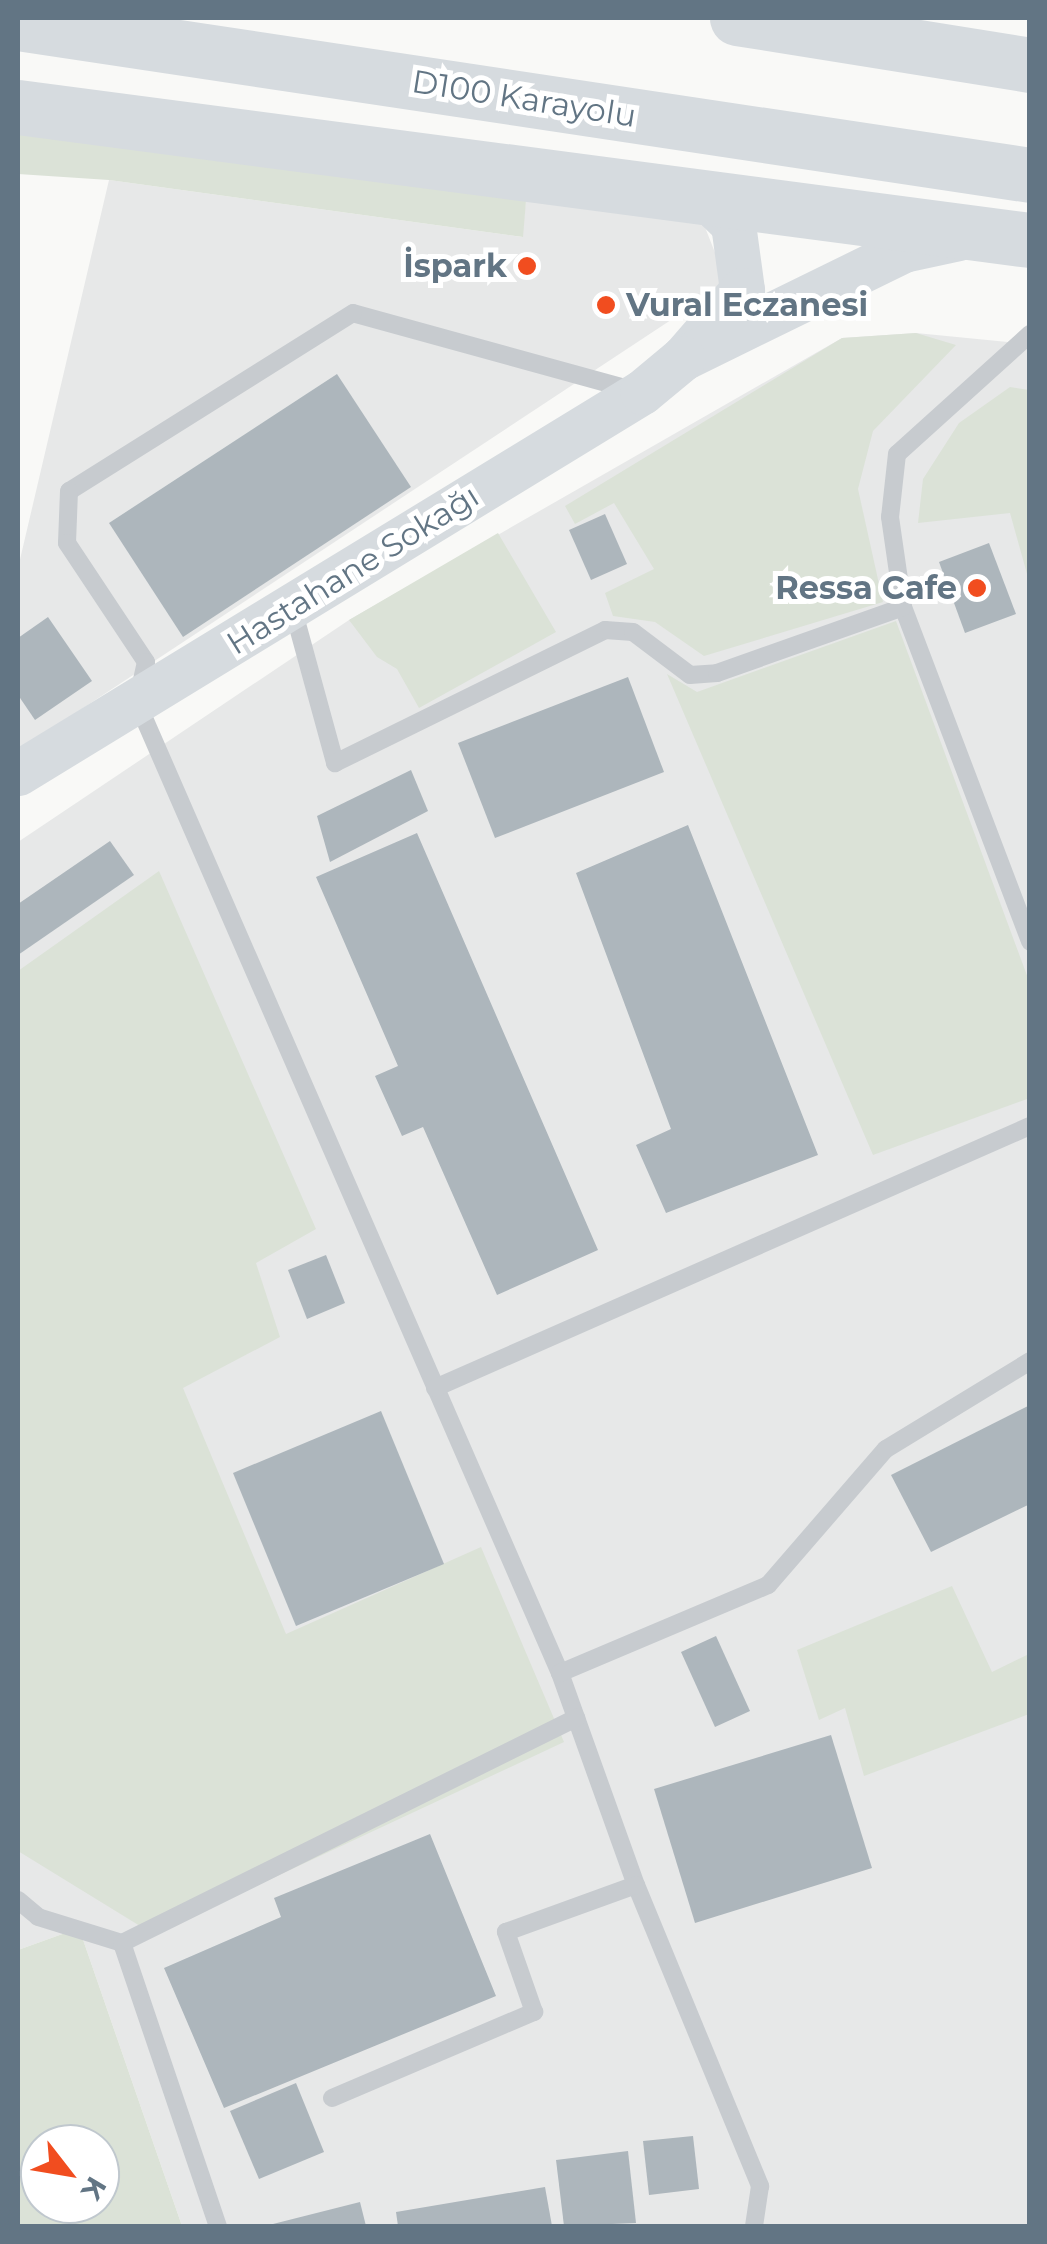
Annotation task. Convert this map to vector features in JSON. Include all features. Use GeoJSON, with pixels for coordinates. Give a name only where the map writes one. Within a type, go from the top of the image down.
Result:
{"type":"FeatureCollection","features":[{"type":"Feature","properties":{"kind":"highway"},"geometry":{"type":"LineString","coordinates":[[736,18],[1030,65]]}},
{"type":"Feature","properties":{"kind":"highway","name":"D100 Karayolu"},"geometry":{"type":"LineString","coordinates":[[18,23],[1030,175]]}},
{"type":"Feature","properties":{"kind":"highway"},"geometry":{"type":"LineString","coordinates":[[27,107],[1004,237]]}},
{"type":"Feature","properties":{"kind":"street","name":"Hastahane Sokağı"},"geometry":{"type":"LineString","coordinates":[[18,773],[642,392],[683,358],[742,290],[733,224],[706,198]]}},
{"type":"Feature","properties":{"kind":"street","name":"Hastahane Sokağı"},"geometry":{"type":"LineString","coordinates":[[683,358],[903,250],[1004,237]]}},
{"type":"Feature","properties":{"kind":"lane"},"geometry":{"type":"LineString","coordinates":[[642,392],[353,313],[69,490],[67,543],[146,662],[137,702],[560,1673],[636,1884],[760,2186],[754,2226]]}},
{"type":"Feature","properties":{"kind":"lane"},"geometry":{"type":"LineString","coordinates":[[1030,334],[897,454],[890,517],[904,607],[1030,942]]}},
{"type":"Feature","properties":{"kind":"lane"},"geometry":{"type":"LineString","coordinates":[[292,607],[335,763],[606,630],[633,632],[690,674],[718,673],[904,607]]}},
{"type":"Feature","properties":{"kind":"lane"},"geometry":{"type":"LineString","coordinates":[[435,1388],[1030,1126]]}},
{"type":"Feature","properties":{"kind":"lane"},"geometry":{"type":"LineString","coordinates":[[560,1673],[768,1585],[886,1449],[1030,1361]]}},
{"type":"Feature","properties":{"kind":"lane"},"geometry":{"type":"LineString","coordinates":[[18,1900],[38,1917],[122,1943],[576,1718]]}},
{"type":"Feature","properties":{"kind":"lane"},"geometry":{"type":"LineString","coordinates":[[332,2098],[534,2012],[506,1932],[636,1884]]}},
{"type":"Feature","properties":{"kind":"lane"},"geometry":{"type":"LineString","coordinates":[[122,1943],[218,2226]]}},
{"type":"Feature","properties":{"kind":"shaded area"},"geometry":{"type":"Polygon","coordinates":[[[18,129],[527,189],[523,237],[109,180],[18,174],[18,129]]]}},
{"type":"Feature","properties":{"kind":"shaded area"},"geometry":{"type":"Polygon","coordinates":[[[109,180],[522,237],[527,189],[699,212],[727,283],[18,751],[18,568],[109,180]]]}},
{"type":"Feature","properties":{"kind":"shaded area"},"geometry":{"type":"Polygon","coordinates":[[[916,333],[1029,344],[1029,2226],[182,2226],[79,1928],[18,1950],[18,842],[349,620],[842,338],[916,333]]]}},
{"type":"Feature","properties":{"kind":"shaded area"},"geometry":{"type":"Polygon","coordinates":[[[916,333],[956,345],[873,431],[858,489],[883,602],[704,656],[655,622],[613,616],[605,593],[654,569],[614,503],[575,524],[565,506],[842,338],[916,333]]]}},
{"type":"Feature","properties":{"kind":"shaded area"},"geometry":{"type":"Polygon","coordinates":[[[1010,387],[1029,390],[1029,581],[1010,513],[918,523],[923,479],[959,423],[1010,387]]]}},
{"type":"Feature","properties":{"kind":"shaded area"},"geometry":{"type":"Polygon","coordinates":[[[498,533],[556,632],[419,708],[397,669],[377,657],[349,620],[498,533]]]}},
{"type":"Feature","properties":{"kind":"shaded area"},"geometry":{"type":"Polygon","coordinates":[[[896,621],[1029,981],[1030,1098],[873,1155],[667,674],[697,692],[896,621]]]}},
{"type":"Feature","properties":{"kind":"shaded area"},"geometry":{"type":"Polygon","coordinates":[[[159,871],[316,1229],[256,1263],[280,1337],[183,1388],[286,1634],[481,1547],[564,1742],[153,1934],[18,1851],[18,971],[159,871]]]}},
{"type":"Feature","properties":{"kind":"shaded area"},"geometry":{"type":"Polygon","coordinates":[[[952,1586],[992,1672],[1029,1654],[1029,1714],[864,1776],[845,1708],[819,1720],[797,1650],[952,1586]]]}},
{"type":"Feature","properties":{"kind":"shaded area"},"geometry":{"type":"Polygon","coordinates":[[[79,1928],[182,2226],[18,2226],[18,1950],[79,1928]]]}},
{"type":"Feature","properties":{"kind":"building"},"geometry":{"type":"Polygon","coordinates":[[[337,374],[411,487],[183,637],[109,523],[337,374]]]}},
{"type":"Feature","properties":{"kind":"building"},"geometry":{"type":"Polygon","coordinates":[[[605,514],[627,564],[591,580],[569,530],[605,514]]]}},
{"type":"Feature","properties":{"kind":"building","name":"Ressa Cafe"},"geometry":{"type":"Polygon","coordinates":[[[989,543],[1016,614],[965,633],[939,562],[989,543]]]}},
{"type":"Feature","properties":{"kind":"building"},"geometry":{"type":"Polygon","coordinates":[[[48,617],[92,681],[35,720],[18,695],[18,638],[48,617]]]}},
{"type":"Feature","properties":{"kind":"building"},"geometry":{"type":"Polygon","coordinates":[[[628,677],[664,772],[495,838],[458,743],[628,677]]]}},
{"type":"Feature","properties":{"kind":"building"},"geometry":{"type":"Polygon","coordinates":[[[411,770],[428,811],[330,862],[317,816],[411,770]]]}},
{"type":"Feature","properties":{"kind":"building"},"geometry":{"type":"Polygon","coordinates":[[[688,825],[818,1155],[666,1213],[636,1145],[671,1129],[576,873],[688,825]]]}},
{"type":"Feature","properties":{"kind":"building"},"geometry":{"type":"Polygon","coordinates":[[[417,833],[598,1250],[497,1295],[423,1127],[402,1136],[375,1076],[398,1066],[316,877],[417,833]]]}},
{"type":"Feature","properties":{"kind":"building"},"geometry":{"type":"Polygon","coordinates":[[[110,841],[134,875],[18,955],[18,904],[110,841]]]}},
{"type":"Feature","properties":{"kind":"building"},"geometry":{"type":"Polygon","coordinates":[[[326,1255],[345,1303],[307,1319],[288,1270],[326,1255]]]}},
{"type":"Feature","properties":{"kind":"building"},"geometry":{"type":"Polygon","coordinates":[[[1030,1405],[1030,1504],[931,1552],[891,1475],[1030,1405]]]}},
{"type":"Feature","properties":{"kind":"building"},"geometry":{"type":"Polygon","coordinates":[[[381,1411],[444,1564],[296,1626],[233,1473],[381,1411]]]}},
{"type":"Feature","properties":{"kind":"building"},"geometry":{"type":"Polygon","coordinates":[[[716,1636],[750,1711],[715,1727],[681,1652],[716,1636]]]}},
{"type":"Feature","properties":{"kind":"building"},"geometry":{"type":"Polygon","coordinates":[[[831,1735],[872,1868],[695,1923],[654,1789],[831,1735]]]}},
{"type":"Feature","properties":{"kind":"building"},"geometry":{"type":"Polygon","coordinates":[[[430,1834],[496,1996],[224,2108],[164,1968],[281,1917],[274,1898],[430,1834]]]}},
{"type":"Feature","properties":{"kind":"building"},"geometry":{"type":"Polygon","coordinates":[[[296,2083],[324,2152],[259,2179],[230,2111],[296,2083]]]}},
{"type":"Feature","properties":{"kind":"building"},"geometry":{"type":"Polygon","coordinates":[[[693,2136],[699,2189],[649,2195],[643,2141],[693,2136]]]}},
{"type":"Feature","properties":{"kind":"building"},"geometry":{"type":"Polygon","coordinates":[[[628,2151],[636,2223],[564,2226],[556,2160],[628,2151]]]}},
{"type":"Feature","properties":{"kind":"building"},"geometry":{"type":"Polygon","coordinates":[[[545,2187],[552,2226],[398,2226],[396,2212],[545,2187]]]}},
{"type":"Feature","properties":{"kind":"building"},"geometry":{"type":"Polygon","coordinates":[[[360,2202],[366,2226],[269,2226],[269,2225],[360,2202]]]}},
{"type":"Feature","properties":{"kind":"place","name":"İspark"},"geometry":{"type":"Point","coordinates":[527,266]}},
{"type":"Feature","properties":{"kind":"place","name":"Vural Eczanesi"},"geometry":{"type":"Point","coordinates":[606,305]}},
{"type":"Feature","properties":{"kind":"place","name":"Ressa Cafe"},"geometry":{"type":"Point","coordinates":[977,588]}}]}
